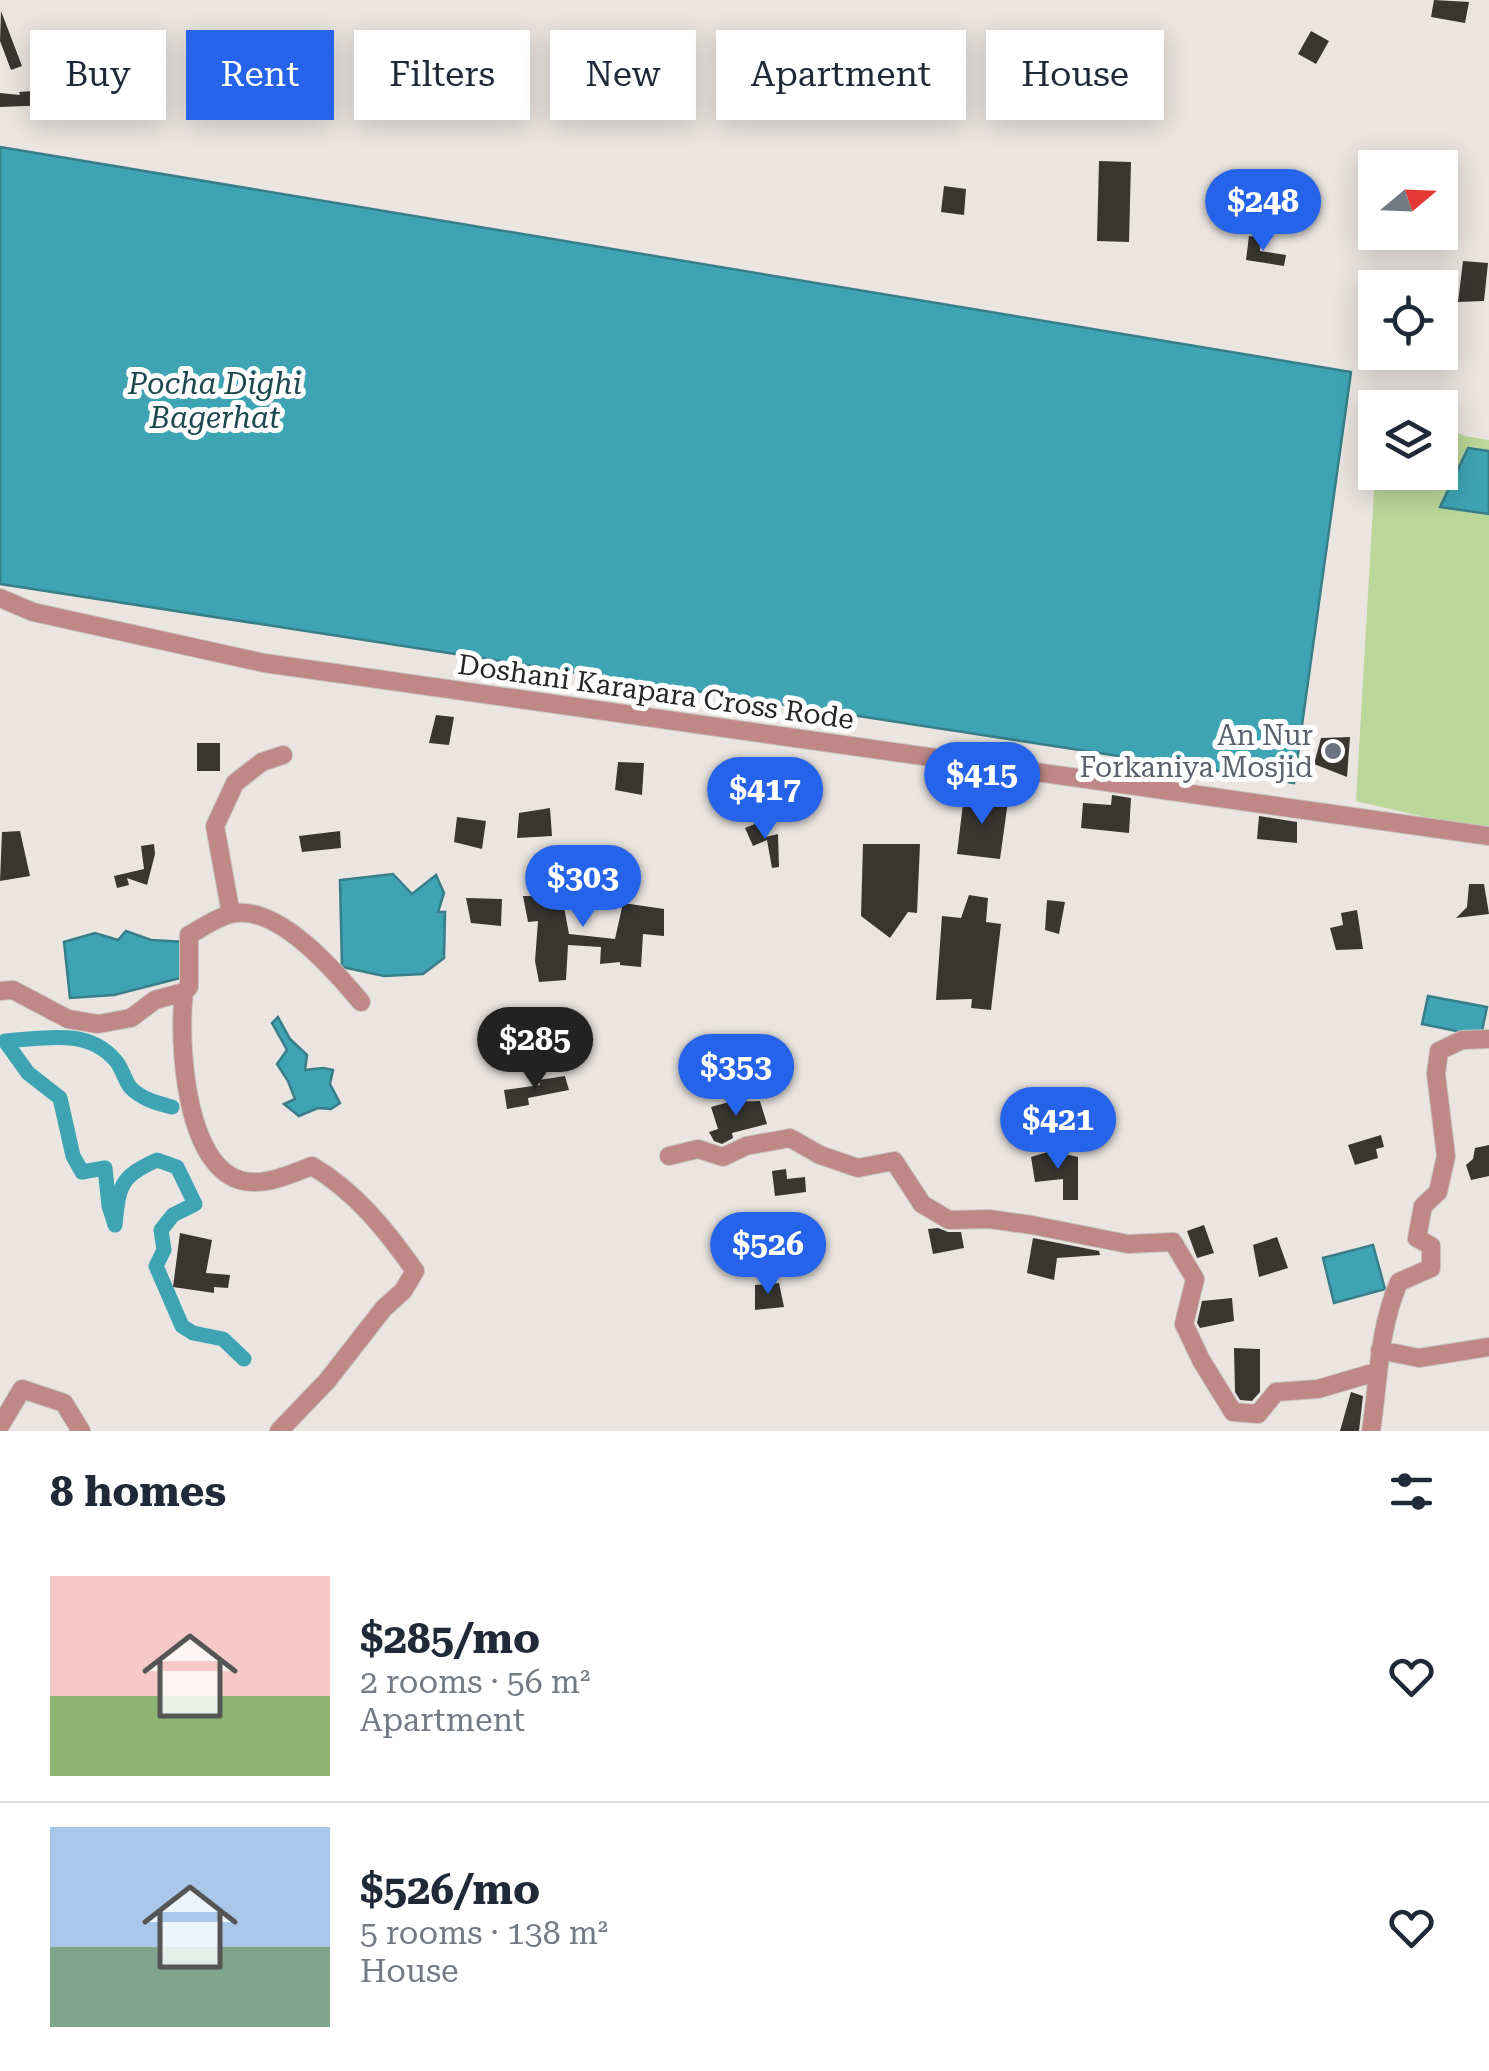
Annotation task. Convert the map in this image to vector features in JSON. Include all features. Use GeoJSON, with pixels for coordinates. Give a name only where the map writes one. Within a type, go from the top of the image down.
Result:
{"type":"FeatureCollection","features":[{"type":"Feature","properties":{"kind":"street","name":"Doshani Karapara Cross Rode"},"geometry":{"type":"LineString","coordinates":[[0,598],[33,612],[264,663],[1489,836]]}},
{"type":"Feature","properties":{"kind":"street"},"geometry":{"type":"LineString","coordinates":[[231,914],[215,826],[234,783],[262,762],[283,755]]}},
{"type":"Feature","properties":{"kind":"street"},"geometry":{"type":"LineString","coordinates":[[0,992],[12,990],[68,1020],[98,1024],[131,1018],[155,1000],[184,992],[189,986],[189,934],[231,914],[255,914],[288,930],[361,1002]]}},
{"type":"Feature","properties":{"kind":"street"},"geometry":{"type":"LineString","coordinates":[[184,992],[182,1059],[203,1148],[222,1172],[249,1182],[282,1178],[312,1166],[336,1180],[390,1235],[415,1271],[403,1291],[384,1308],[341,1364],[279,1431]]}},
{"type":"Feature","properties":{"kind":"street"},"geometry":{"type":"LineString","coordinates":[[1372,1431],[1376,1372],[1387,1308],[1399,1282],[1431,1268],[1430,1246],[1417,1238],[1422,1206],[1438,1192],[1446,1156],[1436,1074],[1438,1052],[1462,1040],[1489,1039]]}},
{"type":"Feature","properties":{"kind":"street"},"geometry":{"type":"LineString","coordinates":[[668,1156],[698,1149],[723,1157],[746,1146],[790,1138],[820,1155],[858,1168],[894,1162],[922,1204],[949,1220],[990,1219],[1128,1244],[1172,1242],[1195,1279],[1184,1324],[1201,1360],[1234,1412],[1258,1414],[1276,1392],[1318,1389],[1376,1372]]}},
{"type":"Feature","properties":{"kind":"street"},"geometry":{"type":"LineString","coordinates":[[1380,1350],[1419,1358],[1489,1347]]}},
{"type":"Feature","properties":{"kind":"street"},"geometry":{"type":"LineString","coordinates":[[0,1426],[22,1389],[64,1403],[81,1431]]}},
{"type":"Feature","properties":{"kind":"green space"},"geometry":{"type":"Polygon","coordinates":[[[1458,433],[1489,440],[1489,832],[1356,801],[1374,490],[1458,490],[1458,433]]]}},
{"type":"Feature","properties":{"kind":"water","name":"Pocha Dighi Bagerhat"},"geometry":{"type":"Polygon","coordinates":[[[0,147],[1351,372],[1294,783],[0,584],[0,147]]]}},
{"type":"Feature","properties":{"kind":"water"},"geometry":{"type":"Polygon","coordinates":[[[1468,448],[1489,451],[1489,514],[1440,507],[1448,490],[1458,490],[1458,469],[1468,448]]]}},
{"type":"Feature","properties":{"kind":"water"},"geometry":{"type":"Polygon","coordinates":[[[393,874],[412,894],[436,875],[444,893],[438,912],[445,912],[444,958],[423,974],[384,976],[342,967],[340,880],[393,874]]]}},
{"type":"Feature","properties":{"kind":"water"},"geometry":{"type":"Polygon","coordinates":[[[126,931],[151,940],[185,942],[188,976],[114,995],[70,998],[64,942],[95,933],[118,940],[126,931]]]}},
{"type":"Feature","properties":{"kind":"water"},"geometry":{"type":"Polygon","coordinates":[[[1428,996],[1487,1007],[1481,1036],[1422,1024],[1428,996]]]}},
{"type":"Feature","properties":{"kind":"water"},"geometry":{"type":"Polygon","coordinates":[[[278,1017],[290,1039],[307,1055],[305,1070],[333,1070],[330,1084],[340,1103],[331,1109],[318,1108],[299,1116],[284,1104],[295,1099],[277,1064],[287,1050],[272,1023],[278,1017]]]}},
{"type":"Feature","properties":{"kind":"water"},"geometry":{"type":"Polygon","coordinates":[[[1373,1245],[1385,1289],[1334,1303],[1323,1258],[1373,1245]]]}},
{"type":"Feature","properties":{"kind":"building"},"geometry":{"type":"Polygon","coordinates":[[[1434,0],[1469,2],[1465,23],[1431,17],[1434,0]]]}},
{"type":"Feature","properties":{"kind":"building"},"geometry":{"type":"Polygon","coordinates":[[[1,11],[22,66],[11,70],[0,41],[1,11]]]}},
{"type":"Feature","properties":{"kind":"building"},"geometry":{"type":"Polygon","coordinates":[[[1311,31],[1329,41],[1316,64],[1298,54],[1311,31]]]}},
{"type":"Feature","properties":{"kind":"building"},"geometry":{"type":"Polygon","coordinates":[[[30,91],[30,106],[0,107],[0,93],[20,95],[19,92],[30,91]]]}},
{"type":"Feature","properties":{"kind":"building"},"geometry":{"type":"Polygon","coordinates":[[[1099,161],[1131,162],[1129,242],[1097,241],[1099,161]]]}},
{"type":"Feature","properties":{"kind":"building"},"geometry":{"type":"Polygon","coordinates":[[[944,186],[966,189],[964,215],[941,212],[944,186]]]}},
{"type":"Feature","properties":{"kind":"building"},"geometry":{"type":"Polygon","coordinates":[[[1249,236],[1261,237],[1260,251],[1286,255],[1284,266],[1246,260],[1249,236]]]}},
{"type":"Feature","properties":{"kind":"building"},"geometry":{"type":"Polygon","coordinates":[[[1463,261],[1488,263],[1484,301],[1458,302],[1463,261]]]}},
{"type":"Feature","properties":{"kind":"building"},"geometry":{"type":"Polygon","coordinates":[[[436,715],[454,717],[449,745],[429,743],[436,715]]]}},
{"type":"Feature","properties":{"kind":"building","name":"An Nur Forkaniya Mosjid"},"geometry":{"type":"Polygon","coordinates":[[[1350,737],[1347,777],[1314,764],[1321,738],[1350,737]]]}},
{"type":"Feature","properties":{"kind":"building"},"geometry":{"type":"Polygon","coordinates":[[[197,743],[220,743],[220,771],[197,771],[197,743]]]}},
{"type":"Feature","properties":{"kind":"building"},"geometry":{"type":"Polygon","coordinates":[[[618,762],[644,763],[642,795],[615,790],[618,762]]]}},
{"type":"Feature","properties":{"kind":"building"},"geometry":{"type":"Polygon","coordinates":[[[964,795],[1008,801],[1000,859],[957,854],[964,795]]]}},
{"type":"Feature","properties":{"kind":"building"},"geometry":{"type":"Polygon","coordinates":[[[1112,795],[1131,798],[1129,833],[1081,828],[1083,803],[1111,805],[1112,795]]]}},
{"type":"Feature","properties":{"kind":"building"},"geometry":{"type":"Polygon","coordinates":[[[550,808],[552,836],[517,838],[519,813],[550,808]]]}},
{"type":"Feature","properties":{"kind":"building"},"geometry":{"type":"Polygon","coordinates":[[[1259,816],[1297,822],[1297,843],[1257,839],[1259,816]]]}},
{"type":"Feature","properties":{"kind":"building"},"geometry":{"type":"Polygon","coordinates":[[[457,817],[486,821],[482,849],[454,842],[457,817]]]}},
{"type":"Feature","properties":{"kind":"building"},"geometry":{"type":"Polygon","coordinates":[[[760,822],[766,837],[778,834],[779,867],[772,868],[767,840],[753,846],[745,828],[760,822]]]}},
{"type":"Feature","properties":{"kind":"building"},"geometry":{"type":"Polygon","coordinates":[[[20,831],[30,876],[0,881],[2,832],[20,831]]]}},
{"type":"Feature","properties":{"kind":"building"},"geometry":{"type":"Polygon","coordinates":[[[340,831],[341,848],[302,852],[299,836],[340,831]]]}},
{"type":"Feature","properties":{"kind":"building"},"geometry":{"type":"Polygon","coordinates":[[[154,844],[147,885],[127,878],[129,885],[117,888],[114,876],[144,869],[141,846],[154,844]]]}},
{"type":"Feature","properties":{"kind":"building"},"geometry":{"type":"Polygon","coordinates":[[[863,844],[920,844],[917,913],[908,912],[890,938],[861,916],[863,844]]]}},
{"type":"Feature","properties":{"kind":"building"},"geometry":{"type":"Polygon","coordinates":[[[564,871],[565,890],[561,891],[569,934],[615,939],[623,903],[664,909],[664,936],[643,934],[641,967],[620,962],[600,964],[601,947],[568,945],[566,980],[539,982],[535,961],[538,921],[528,922],[523,896],[533,896],[531,874],[564,871]]]}},
{"type":"Feature","properties":{"kind":"building"},"geometry":{"type":"Polygon","coordinates":[[[1469,884],[1484,884],[1489,914],[1456,918],[1467,907],[1469,884]]]}},
{"type":"Feature","properties":{"kind":"building"},"geometry":{"type":"Polygon","coordinates":[[[969,895],[988,898],[986,922],[1001,924],[991,1010],[971,1008],[972,999],[936,1000],[942,916],[961,918],[969,895]]]}},
{"type":"Feature","properties":{"kind":"building"},"geometry":{"type":"Polygon","coordinates":[[[466,898],[502,899],[501,926],[471,923],[466,898]]]}},
{"type":"Feature","properties":{"kind":"building"},"geometry":{"type":"Polygon","coordinates":[[[1047,900],[1065,902],[1059,934],[1045,930],[1047,900]]]}},
{"type":"Feature","properties":{"kind":"building"},"geometry":{"type":"Polygon","coordinates":[[[1357,910],[1363,949],[1336,950],[1330,928],[1343,925],[1341,913],[1357,910]]]}},
{"type":"Feature","properties":{"kind":"building"},"geometry":{"type":"Polygon","coordinates":[[[565,1076],[569,1090],[528,1098],[529,1105],[507,1109],[504,1090],[540,1085],[539,1080],[565,1076]]]}},
{"type":"Feature","properties":{"kind":"building"},"geometry":{"type":"Polygon","coordinates":[[[760,1101],[767,1124],[732,1133],[733,1138],[722,1144],[714,1141],[709,1132],[718,1129],[711,1107],[760,1101]]]}},
{"type":"Feature","properties":{"kind":"building"},"geometry":{"type":"Polygon","coordinates":[[[1381,1135],[1384,1147],[1376,1149],[1378,1158],[1355,1165],[1348,1145],[1381,1135]]]}},
{"type":"Feature","properties":{"kind":"building"},"geometry":{"type":"Polygon","coordinates":[[[1489,1145],[1489,1176],[1471,1180],[1466,1165],[1473,1159],[1475,1148],[1489,1145]]]}},
{"type":"Feature","properties":{"kind":"building"},"geometry":{"type":"Polygon","coordinates":[[[1051,1151],[1078,1157],[1078,1200],[1063,1200],[1063,1179],[1035,1182],[1031,1157],[1051,1151]]]}},
{"type":"Feature","properties":{"kind":"building"},"geometry":{"type":"Polygon","coordinates":[[[786,1169],[787,1179],[805,1177],[806,1192],[775,1196],[772,1171],[786,1169]]]}},
{"type":"Feature","properties":{"kind":"building"},"geometry":{"type":"Polygon","coordinates":[[[1204,1225],[1214,1253],[1197,1258],[1187,1231],[1204,1225]]]}},
{"type":"Feature","properties":{"kind":"building"},"geometry":{"type":"Polygon","coordinates":[[[928,1229],[961,1232],[964,1248],[933,1254],[928,1229]]]}},
{"type":"Feature","properties":{"kind":"building"},"geometry":{"type":"Polygon","coordinates":[[[180,1233],[212,1240],[206,1273],[230,1275],[228,1288],[214,1287],[214,1293],[173,1287],[180,1233]]]}},
{"type":"Feature","properties":{"kind":"building"},"geometry":{"type":"Polygon","coordinates":[[[1277,1237],[1288,1268],[1259,1277],[1253,1245],[1277,1237]]]}},
{"type":"Feature","properties":{"kind":"building"},"geometry":{"type":"Polygon","coordinates":[[[1033,1238],[1099,1251],[1100,1255],[1057,1258],[1054,1280],[1027,1273],[1033,1238]]]}},
{"type":"Feature","properties":{"kind":"building"},"geometry":{"type":"Polygon","coordinates":[[[779,1283],[784,1307],[755,1310],[755,1285],[779,1283]]]}},
{"type":"Feature","properties":{"kind":"building"},"geometry":{"type":"Polygon","coordinates":[[[1232,1298],[1234,1321],[1200,1328],[1197,1323],[1202,1301],[1232,1298]]]}},
{"type":"Feature","properties":{"kind":"building"},"geometry":{"type":"Polygon","coordinates":[[[1234,1348],[1260,1349],[1260,1392],[1252,1401],[1240,1400],[1235,1392],[1234,1348]]]}},
{"type":"Feature","properties":{"kind":"building"},"geometry":{"type":"Polygon","coordinates":[[[1351,1392],[1363,1396],[1359,1431],[1340,1431],[1351,1392]]]}},
{"type":"Feature","properties":{"kind":"waterway"},"geometry":{"type":"LineString","coordinates":[[172,1107],[134,1091],[115,1060],[91,1043],[63,1037],[5,1041],[28,1073],[60,1098],[73,1156],[82,1172],[105,1168],[115,1225],[120,1191],[129,1177],[157,1160],[177,1167],[195,1204],[173,1215],[161,1230],[164,1250],[156,1266],[182,1326],[193,1333],[223,1339],[244,1359]]}},
{"type":"Feature","properties":{"kind":"place","name":"An Nur Forkaniya Mosjid"},"geometry":{"type":"Point","coordinates":[1333,751]}}]}
